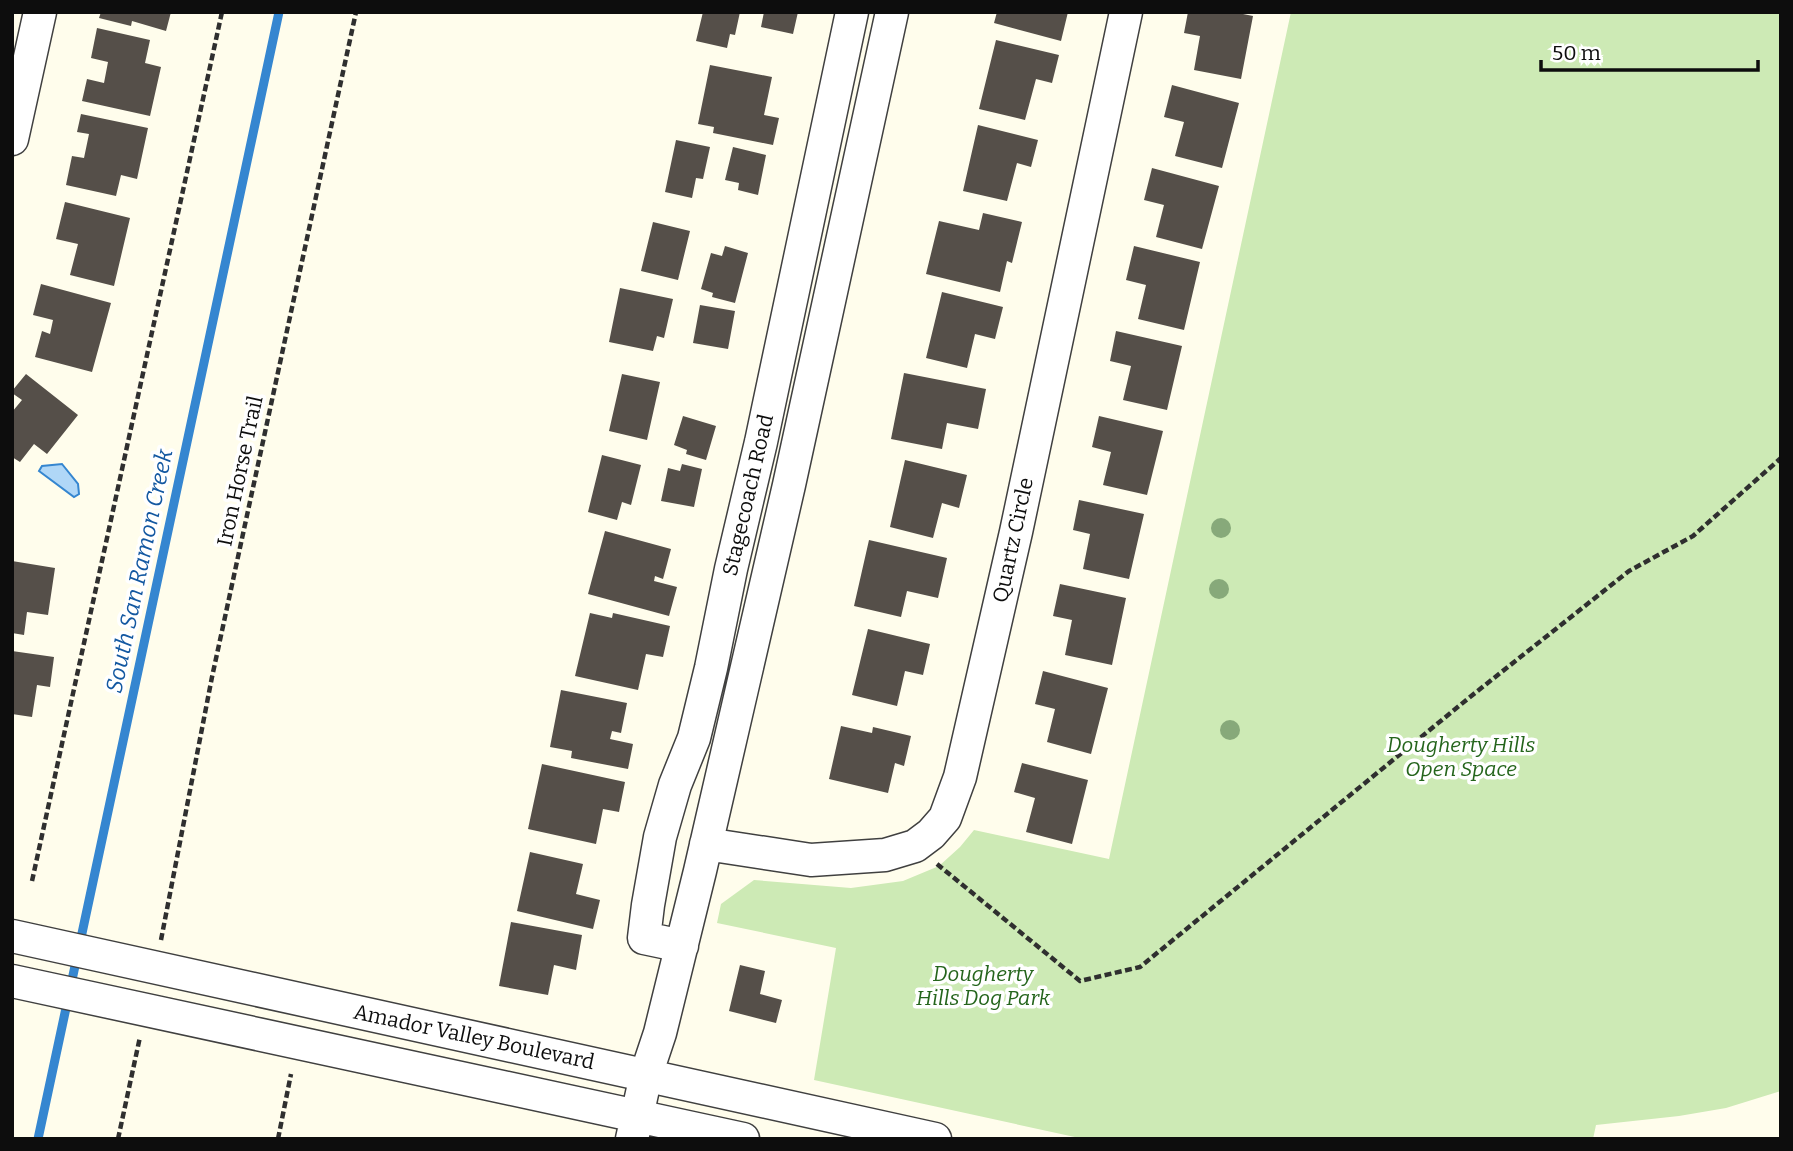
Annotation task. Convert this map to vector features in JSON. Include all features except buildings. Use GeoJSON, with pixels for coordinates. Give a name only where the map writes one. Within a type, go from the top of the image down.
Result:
{"type":"FeatureCollection","features":[{"type":"Feature","properties":{"kind":"street"},"geometry":{"type":"LineString","coordinates":[[12,139],[40,12]]}},
{"type":"Feature","properties":{"kind":"street","name":"Quartz Circle"},"geometry":{"type":"LineString","coordinates":[[706,844],[811,860],[885,855],[915,846],[932,834],[945,818],[960,776],[1019,518],[1126,12]]}},
{"type":"Feature","properties":{"kind":"street"},"geometry":{"type":"LineString","coordinates":[[851,14],[891,18]]}},
{"type":"Feature","properties":{"kind":"street","name":"Stagecoach Road"},"geometry":{"type":"LineString","coordinates":[[682,946],[644,938],[660,837],[694,738],[761,442],[851,14]]}},
{"type":"Feature","properties":{"kind":"street","name":"Stagecoach Road"},"geometry":{"type":"LineString","coordinates":[[634,1127],[706,844],[797,450],[891,18]]}},
{"type":"Feature","properties":{"kind":"street"},"geometry":{"type":"LineString","coordinates":[[761,442],[797,450]]}},
{"type":"Feature","properties":{"kind":"street","name":"Amador Valley Boulevard"},"geometry":{"type":"LineString","coordinates":[[12,936],[935,1139]]}},
{"type":"Feature","properties":{"kind":"street","name":"Amador Valley Boulevard"},"geometry":{"type":"LineString","coordinates":[[12,981],[134,1017],[178,1016],[469,1079],[634,1127],[743,1139]]}},
{"type":"Feature","properties":{"kind":"path"},"geometry":{"type":"LineString","coordinates":[[32,881],[222,12]]}},
{"type":"Feature","properties":{"kind":"path","name":"Iron Horse Trail"},"geometry":{"type":"LineString","coordinates":[[161,938],[215,663],[356,12]]}},
{"type":"Feature","properties":{"kind":"path"},"geometry":{"type":"LineString","coordinates":[[915,846],[1080,981],[1140,967],[1470,696],[1629,571],[1693,536],[1781,458]]}},
{"type":"Feature","properties":{"kind":"path"},"geometry":{"type":"LineString","coordinates":[[118,1139],[134,1017]]}},
{"type":"Feature","properties":{"kind":"path"},"geometry":{"type":"LineString","coordinates":[[278,1139],[291,1074]]}},
{"type":"Feature","properties":{"kind":"green space","name":"Dougherty Hills Open Space"},"geometry":{"type":"Polygon","coordinates":[[[1291,12],[1781,12],[1781,1091],[1726,1108],[1596,1125],[1593,1139],[1084,1139],[814,1080],[836,948],[717,923],[721,904],[754,880],[851,888],[903,881],[939,866],[974,830],[1109,859],[1291,12]]]}},
{"type":"Feature","properties":{"kind":"water"},"geometry":{"type":"Polygon","coordinates":[[[62,464],[78,484],[79,494],[74,497],[39,471],[42,466],[62,464]]]}},
{"type":"Feature","properties":{"kind":"waterway","name":"South San Ramon Creek"},"geometry":{"type":"LineString","coordinates":[[38,1139],[279,12]]}},
{"type":"Feature","properties":{"kind":"park label","name":"Dougherty Hills Dog Park"},"geometry":{"type":"Point","coordinates":[983,986]}}]}
